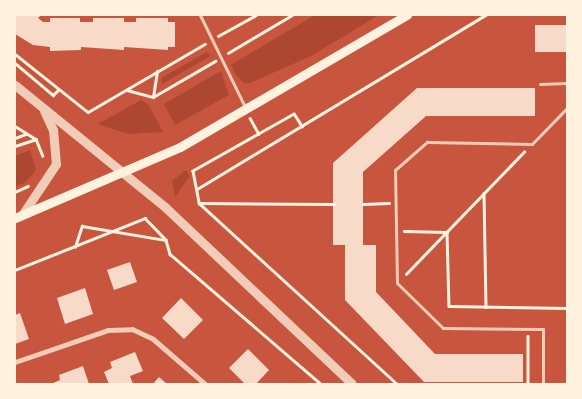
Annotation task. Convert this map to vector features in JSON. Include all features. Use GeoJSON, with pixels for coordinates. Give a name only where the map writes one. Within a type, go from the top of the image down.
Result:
{"type":"FeatureCollection","features":[{"type":"Feature","properties":{"kind":"main road"},"geometry":{"type":"LineString","coordinates":[[18,217],[180,147],[407,15]]}},
{"type":"Feature","properties":{"kind":"street"},"geometry":{"type":"LineString","coordinates":[[15,85],[124,172],[352,384]]}},
{"type":"Feature","properties":{"kind":"street"},"geometry":{"type":"LineString","coordinates":[[18,217],[56,164],[53,130],[41,106]]}},
{"type":"Feature","properties":{"kind":"street"},"geometry":{"type":"LineString","coordinates":[[15,362],[108,330],[132,329],[153,339],[205,384]]}},
{"type":"Feature","properties":{"kind":"lane"},"geometry":{"type":"LineString","coordinates":[[200,15],[246,110]]}},
{"type":"Feature","properties":{"kind":"lane"},"geometry":{"type":"LineString","coordinates":[[540,84],[567,83]]}},
{"type":"Feature","properties":{"kind":"lane"},"geometry":{"type":"LineString","coordinates":[[543,384],[543,329],[443,328],[397,283],[395,170],[427,142],[532,144],[567,108]]}},
{"type":"Feature","properties":{"kind":"path"},"geometry":{"type":"LineString","coordinates":[[15,54],[57,90],[88,112],[256,15]]}},
{"type":"Feature","properties":{"kind":"path"},"geometry":{"type":"LineString","coordinates":[[197,189],[486,15]]}},
{"type":"Feature","properties":{"kind":"path"},"geometry":{"type":"LineString","coordinates":[[15,63],[53,95],[57,90]]}},
{"type":"Feature","properties":{"kind":"path"},"geometry":{"type":"LineString","coordinates":[[127,90],[153,97],[157,72]]}},
{"type":"Feature","properties":{"kind":"path"},"geometry":{"type":"LineString","coordinates":[[246,110],[258,134]]}},
{"type":"Feature","properties":{"kind":"path"},"geometry":{"type":"LineString","coordinates":[[302,127],[294,114],[193,171],[199,203],[397,384]]}},
{"type":"Feature","properties":{"kind":"path"},"geometry":{"type":"LineString","coordinates":[[15,126],[36,139],[44,159]]}},
{"type":"Feature","properties":{"kind":"path"},"geometry":{"type":"LineString","coordinates":[[15,138],[26,134]]}},
{"type":"Feature","properties":{"kind":"path"},"geometry":{"type":"LineString","coordinates":[[15,146],[36,139]]}},
{"type":"Feature","properties":{"kind":"path"},"geometry":{"type":"LineString","coordinates":[[397,283],[532,144]]}},
{"type":"Feature","properties":{"kind":"path"},"geometry":{"type":"LineString","coordinates":[[15,192],[30,185]]}},
{"type":"Feature","properties":{"kind":"path"},"geometry":{"type":"LineString","coordinates":[[484,193],[486,307]]}},
{"type":"Feature","properties":{"kind":"path"},"geometry":{"type":"LineString","coordinates":[[199,203],[334,204]]}},
{"type":"Feature","properties":{"kind":"path"},"geometry":{"type":"LineString","coordinates":[[363,204],[396,203]]}},
{"type":"Feature","properties":{"kind":"path"},"geometry":{"type":"LineString","coordinates":[[15,270],[146,218],[166,240],[170,254],[321,384]]}},
{"type":"Feature","properties":{"kind":"path"},"geometry":{"type":"LineString","coordinates":[[74,247],[82,226],[166,240]]}},
{"type":"Feature","properties":{"kind":"path"},"geometry":{"type":"LineString","coordinates":[[395,231],[447,232]]}},
{"type":"Feature","properties":{"kind":"path"},"geometry":{"type":"LineString","coordinates":[[447,232],[449,306],[567,308]]}},
{"type":"Feature","properties":{"kind":"path"},"geometry":{"type":"LineString","coordinates":[[528,329],[528,384]]}},
{"type":"Feature","properties":{"kind":"shaded area"},"geometry":{"type":"Polygon","coordinates":[[[315,15],[379,15],[311,56],[250,83],[244,83],[236,75],[231,65],[315,15]]]}},
{"type":"Feature","properties":{"kind":"shaded area"},"geometry":{"type":"Polygon","coordinates":[[[207,52],[210,56],[162,84],[161,78],[207,52]]]}},
{"type":"Feature","properties":{"kind":"shaded area"},"geometry":{"type":"Polygon","coordinates":[[[221,71],[229,95],[175,125],[164,104],[221,71]]]}},
{"type":"Feature","properties":{"kind":"shaded area"},"geometry":{"type":"Polygon","coordinates":[[[141,100],[148,104],[163,132],[128,134],[98,124],[141,100]]]}},
{"type":"Feature","properties":{"kind":"shaded area"},"geometry":{"type":"Polygon","coordinates":[[[30,150],[36,170],[26,182],[15,187],[15,156],[30,150]]]}},
{"type":"Feature","properties":{"kind":"shaded area"},"geometry":{"type":"Polygon","coordinates":[[[186,170],[190,176],[175,197],[172,181],[186,170]]]}},
{"type":"Feature","properties":{"kind":"building"},"geometry":{"type":"Polygon","coordinates":[[[15,15],[41,15],[38,18],[43,22],[50,22],[50,18],[80,18],[80,22],[93,22],[93,18],[124,18],[124,22],[136,22],[136,18],[168,18],[168,22],[175,22],[175,47],[168,47],[168,50],[124,47],[124,50],[81,47],[81,50],[50,51],[50,47],[33,45],[15,34],[15,15]]]}},
{"type":"Feature","properties":{"kind":"building"},"geometry":{"type":"Polygon","coordinates":[[[535,25],[567,25],[567,52],[535,52],[535,25]]]}},
{"type":"Feature","properties":{"kind":"building"},"geometry":{"type":"Polygon","coordinates":[[[417,88],[535,88],[535,116],[426,116],[363,172],[363,245],[376,245],[376,292],[435,354],[523,354],[523,382],[424,382],[345,300],[345,245],[333,245],[333,163],[417,88]]]}},
{"type":"Feature","properties":{"kind":"building"},"geometry":{"type":"Polygon","coordinates":[[[130,262],[137,282],[114,290],[107,270],[130,262]]]}},
{"type":"Feature","properties":{"kind":"building"},"geometry":{"type":"Polygon","coordinates":[[[85,288],[93,314],[65,324],[57,298],[85,288]]]}},
{"type":"Feature","properties":{"kind":"building"},"geometry":{"type":"Polygon","coordinates":[[[181,298],[203,320],[184,339],[162,318],[181,298]]]}},
{"type":"Feature","properties":{"kind":"building"},"geometry":{"type":"Polygon","coordinates":[[[20,313],[29,339],[15,344],[15,315],[20,313]]]}},
{"type":"Feature","properties":{"kind":"building"},"geometry":{"type":"Polygon","coordinates":[[[248,349],[269,370],[256,384],[245,384],[229,368],[248,349]]]}},
{"type":"Feature","properties":{"kind":"building"},"geometry":{"type":"Polygon","coordinates":[[[135,352],[143,371],[130,376],[133,384],[109,384],[104,372],[112,368],[110,362],[135,352]]]}},
{"type":"Feature","properties":{"kind":"building"},"geometry":{"type":"Polygon","coordinates":[[[83,366],[89,384],[51,384],[60,380],[59,375],[83,366]]]}},
{"type":"Feature","properties":{"kind":"building"},"geometry":{"type":"Polygon","coordinates":[[[159,377],[167,384],[153,384],[159,377]]]}}]}
